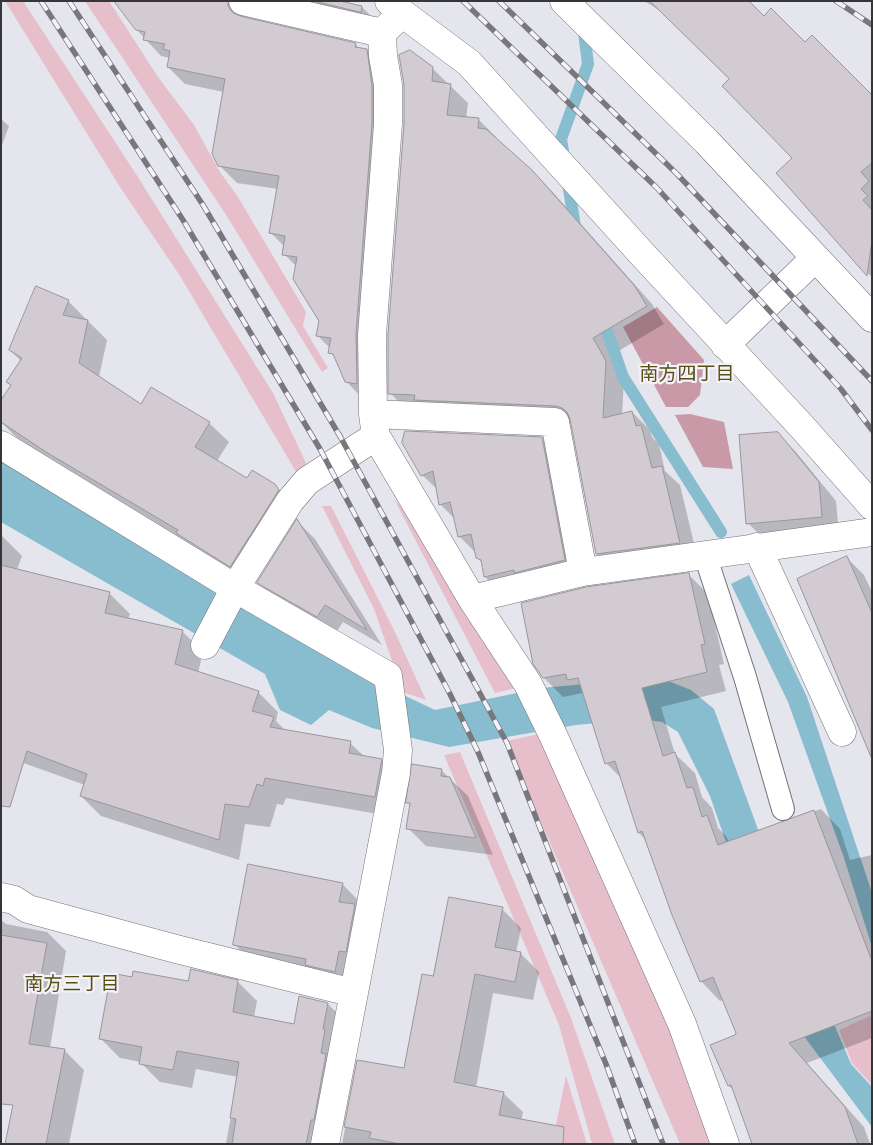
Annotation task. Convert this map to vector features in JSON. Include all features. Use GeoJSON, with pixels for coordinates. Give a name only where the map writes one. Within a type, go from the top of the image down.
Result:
{"type":"FeatureCollection","features":[{"type":"Feature","properties":{"kind":"street"},"geometry":{"type":"LineString","coordinates":[[243,1],[382,33]]}},
{"type":"Feature","properties":{"kind":"street"},"geometry":{"type":"LineString","coordinates":[[566,3],[707,142],[872,318]]}},
{"type":"Feature","properties":{"kind":"street"},"geometry":{"type":"LineString","coordinates":[[725,1144],[682,1024],[553,735],[528,684],[472,599],[374,425],[372,335],[388,124],[388,85],[383,56],[382,33],[396,7],[469,63],[804,429],[872,506]]}},
{"type":"Feature","properties":{"kind":"street"},"geometry":{"type":"LineString","coordinates":[[725,344],[815,258]]}},
{"type":"Feature","properties":{"kind":"street"},"geometry":{"type":"LineString","coordinates":[[206,644],[234,591],[290,502],[307,481],[374,425],[555,422],[583,572]]}},
{"type":"Feature","properties":{"kind":"street"},"geometry":{"type":"LineString","coordinates":[[1,445],[234,591],[388,676],[397,737],[396,773],[325,1144]]}},
{"type":"Feature","properties":{"kind":"street"},"geometry":{"type":"LineString","coordinates":[[472,599],[583,572],[872,532]]}},
{"type":"Feature","properties":{"kind":"street"},"geometry":{"type":"LineString","coordinates":[[757,547],[842,732]]}},
{"type":"Feature","properties":{"kind":"street"},"geometry":{"type":"LineString","coordinates":[[1,897],[14,900],[28,909],[176,949],[354,993]]}},
{"type":"Feature","properties":{"kind":"lane"},"geometry":{"type":"LineString","coordinates":[[706,555],[783,809]]}},
{"type":"Feature","properties":{"kind":"shaded area"},"geometry":{"type":"Polygon","coordinates":[[[5,1],[23,1],[136,174],[273,393],[306,463],[298,475],[180,276],[120,187],[5,1]]]}},
{"type":"Feature","properties":{"kind":"shaded area"},"geometry":{"type":"Polygon","coordinates":[[[85,1],[109,1],[158,77],[194,125],[220,172],[238,197],[306,312],[303,326],[328,368],[322,372],[228,218],[85,1]]]}},
{"type":"Feature","properties":{"kind":"shaded area"},"geometry":{"type":"Polygon","coordinates":[[[657,307],[704,360],[700,395],[688,407],[666,407],[623,327],[657,307]]]}},
{"type":"Feature","properties":{"kind":"shaded area"},"geometry":{"type":"Polygon","coordinates":[[[690,414],[724,422],[733,469],[703,467],[675,415],[690,414]]]}},
{"type":"Feature","properties":{"kind":"shaded area"},"geometry":{"type":"Polygon","coordinates":[[[394,499],[413,520],[517,688],[495,693],[394,499]]]}},
{"type":"Feature","properties":{"kind":"shaded area"},"geometry":{"type":"Polygon","coordinates":[[[322,506],[331,506],[394,630],[426,700],[403,692],[374,609],[322,506]]]}},
{"type":"Feature","properties":{"kind":"shaded area"},"geometry":{"type":"Polygon","coordinates":[[[539,734],[672,1029],[713,1144],[680,1144],[506,741],[539,734]]]}},
{"type":"Feature","properties":{"kind":"shaded area"},"geometry":{"type":"Polygon","coordinates":[[[460,752],[571,1018],[615,1144],[592,1144],[559,1025],[444,755],[460,752]]]}},
{"type":"Feature","properties":{"kind":"shaded area"},"geometry":{"type":"Polygon","coordinates":[[[872,1015],[872,1085],[852,1063],[839,1030],[872,1015]]]}},
{"type":"Feature","properties":{"kind":"shaded area"},"geometry":{"type":"Polygon","coordinates":[[[566,1076],[587,1144],[552,1144],[566,1076]]]}},
{"type":"Feature","properties":{"kind":"water"},"geometry":{"type":"Polygon","coordinates":[[[1,460],[378,683],[435,710],[541,688],[639,679],[666,680],[691,690],[714,709],[798,939],[851,1064],[872,1087],[872,1127],[800,1031],[757,932],[710,796],[678,732],[662,722],[640,719],[576,725],[449,747],[372,728],[329,710],[311,725],[280,710],[265,674],[1,522],[1,460]]]}},
{"type":"Feature","properties":{"kind":"water"},"geometry":{"type":"Polygon","coordinates":[[[749,575],[807,697],[872,893],[872,947],[844,858],[788,702],[731,584],[749,575]]]}},
{"type":"Feature","properties":{"kind":"building"},"geometry":{"type":"Polygon","coordinates":[[[114,1],[228,1],[228,6],[232,12],[240,16],[356,43],[355,47],[367,49],[372,86],[372,123],[356,334],[357,384],[345,382],[333,354],[328,353],[331,338],[316,336],[319,321],[293,279],[297,257],[282,255],[285,236],[269,233],[279,176],[218,166],[212,154],[225,79],[167,67],[170,51],[163,49],[165,44],[143,40],[145,32],[136,30],[114,1]]]}},
{"type":"Feature","properties":{"kind":"building"},"geometry":{"type":"Polygon","coordinates":[[[314,1],[340,1],[362,6],[361,12],[314,1]]]}},
{"type":"Feature","properties":{"kind":"building"},"geometry":{"type":"Polygon","coordinates":[[[650,1],[749,1],[764,16],[771,8],[805,42],[812,35],[872,95],[872,163],[861,172],[869,181],[861,189],[868,196],[863,200],[872,210],[872,240],[867,276],[776,173],[792,158],[722,86],[729,79],[650,1]]]}},
{"type":"Feature","properties":{"kind":"building"},"geometry":{"type":"Polygon","coordinates":[[[410,50],[433,67],[432,81],[451,84],[447,115],[479,118],[478,128],[486,129],[532,170],[634,285],[647,306],[593,338],[606,361],[603,418],[632,411],[636,426],[641,425],[652,468],[662,466],[680,543],[596,554],[570,419],[567,412],[562,408],[556,406],[414,400],[415,395],[388,394],[388,335],[404,124],[404,85],[399,55],[410,50]]]}},
{"type":"Feature","properties":{"kind":"building"},"geometry":{"type":"Polygon","coordinates":[[[36,286],[69,300],[63,315],[88,320],[79,363],[141,404],[151,387],[210,422],[195,447],[247,478],[252,470],[275,484],[279,490],[230,567],[176,533],[178,530],[46,452],[1,422],[1,400],[11,385],[6,382],[22,358],[9,350],[36,286]]]}},
{"type":"Feature","properties":{"kind":"building"},"geometry":{"type":"Polygon","coordinates":[[[405,431],[542,437],[565,560],[514,573],[514,570],[484,577],[481,560],[476,558],[471,534],[458,537],[450,502],[439,505],[433,471],[421,476],[402,443],[405,431]]]}},
{"type":"Feature","properties":{"kind":"building"},"geometry":{"type":"Polygon","coordinates":[[[778,432],[819,482],[822,517],[746,524],[739,435],[778,432]]]}},
{"type":"Feature","properties":{"kind":"building"},"geometry":{"type":"Polygon","coordinates":[[[297,519],[367,630],[325,605],[317,617],[257,583],[297,519]]]}},
{"type":"Feature","properties":{"kind":"building"},"geometry":{"type":"Polygon","coordinates":[[[847,556],[872,613],[871,757],[797,579],[847,556]]]}},
{"type":"Feature","properties":{"kind":"building"},"geometry":{"type":"Polygon","coordinates":[[[1,565],[110,592],[105,613],[183,630],[175,664],[259,691],[252,711],[274,717],[270,727],[351,741],[349,753],[382,759],[375,797],[265,778],[263,786],[257,784],[249,807],[225,804],[219,840],[80,796],[87,774],[27,751],[10,807],[1,806],[1,565]]]}},
{"type":"Feature","properties":{"kind":"building"},"geometry":{"type":"Polygon","coordinates":[[[689,573],[705,644],[701,645],[707,672],[642,688],[663,756],[675,752],[687,788],[693,787],[702,817],[707,815],[718,845],[814,810],[872,961],[872,1011],[789,1043],[845,1107],[858,1144],[752,1144],[731,1085],[728,1086],[710,1045],[736,1033],[713,977],[700,982],[672,915],[642,831],[638,833],[615,761],[605,764],[578,678],[567,680],[566,674],[543,678],[533,664],[521,603],[586,587],[689,573]]]}},
{"type":"Feature","properties":{"kind":"building"},"geometry":{"type":"Polygon","coordinates":[[[412,764],[442,769],[441,776],[450,777],[476,838],[406,829],[410,803],[406,803],[412,764]]]}},
{"type":"Feature","properties":{"kind":"building"},"geometry":{"type":"Polygon","coordinates":[[[248,864],[343,883],[339,902],[355,904],[346,952],[339,951],[335,972],[305,965],[306,959],[233,945],[248,864]]]}},
{"type":"Feature","properties":{"kind":"building"},"geometry":{"type":"Polygon","coordinates":[[[449,897],[503,907],[495,947],[521,952],[515,982],[475,974],[454,1082],[504,1092],[499,1115],[564,1127],[563,1144],[400,1144],[369,1138],[371,1132],[344,1127],[357,1060],[404,1068],[422,974],[433,976],[449,897]]]}},
{"type":"Feature","properties":{"kind":"building"},"geometry":{"type":"Polygon","coordinates":[[[1,935],[47,943],[29,1044],[65,1049],[46,1144],[5,1144],[13,1105],[1,1104],[1,935]]]}},
{"type":"Feature","properties":{"kind":"building"},"geometry":{"type":"Polygon","coordinates":[[[191,969],[238,980],[233,1012],[294,1024],[299,996],[328,1003],[321,1053],[326,1054],[314,1120],[311,1120],[306,1144],[232,1144],[236,1119],[230,1118],[239,1062],[177,1051],[173,1070],[139,1064],[142,1047],[99,1039],[111,973],[132,977],[133,971],[188,981],[191,969]]]}},
{"type":"Feature","properties":{"kind":"waterway"},"geometry":{"type":"LineString","coordinates":[[576,233],[561,139],[588,64],[583,24]]}},
{"type":"Feature","properties":{"kind":"waterway"},"geometry":{"type":"LineString","coordinates":[[601,314],[623,377],[721,532]]}},
{"type":"Feature","properties":{"kind":"railway"},"geometry":{"type":"LineString","coordinates":[[41,1],[183,220],[320,449],[450,694],[478,752],[606,1064],[635,1144]]}},
{"type":"Feature","properties":{"kind":"railway"},"geometry":{"type":"LineString","coordinates":[[69,1],[203,205],[341,438],[507,743],[663,1144]]}},
{"type":"Feature","properties":{"kind":"railway"},"geometry":{"type":"LineString","coordinates":[[463,1],[657,188],[841,389],[872,430]]}},
{"type":"Feature","properties":{"kind":"railway"},"geometry":{"type":"LineString","coordinates":[[499,1],[677,174],[872,381]]}},
{"type":"Feature","properties":{"kind":"railway"},"geometry":{"type":"LineString","coordinates":[[836,1],[872,25]]}},
{"type":"Feature","properties":{"kind":"district","name":"南方四丁目"},"geometry":{"type":"Point","coordinates":[687,375]}},
{"type":"Feature","properties":{"kind":"district","name":"南方三丁目"},"geometry":{"type":"Point","coordinates":[72,985]}}]}
